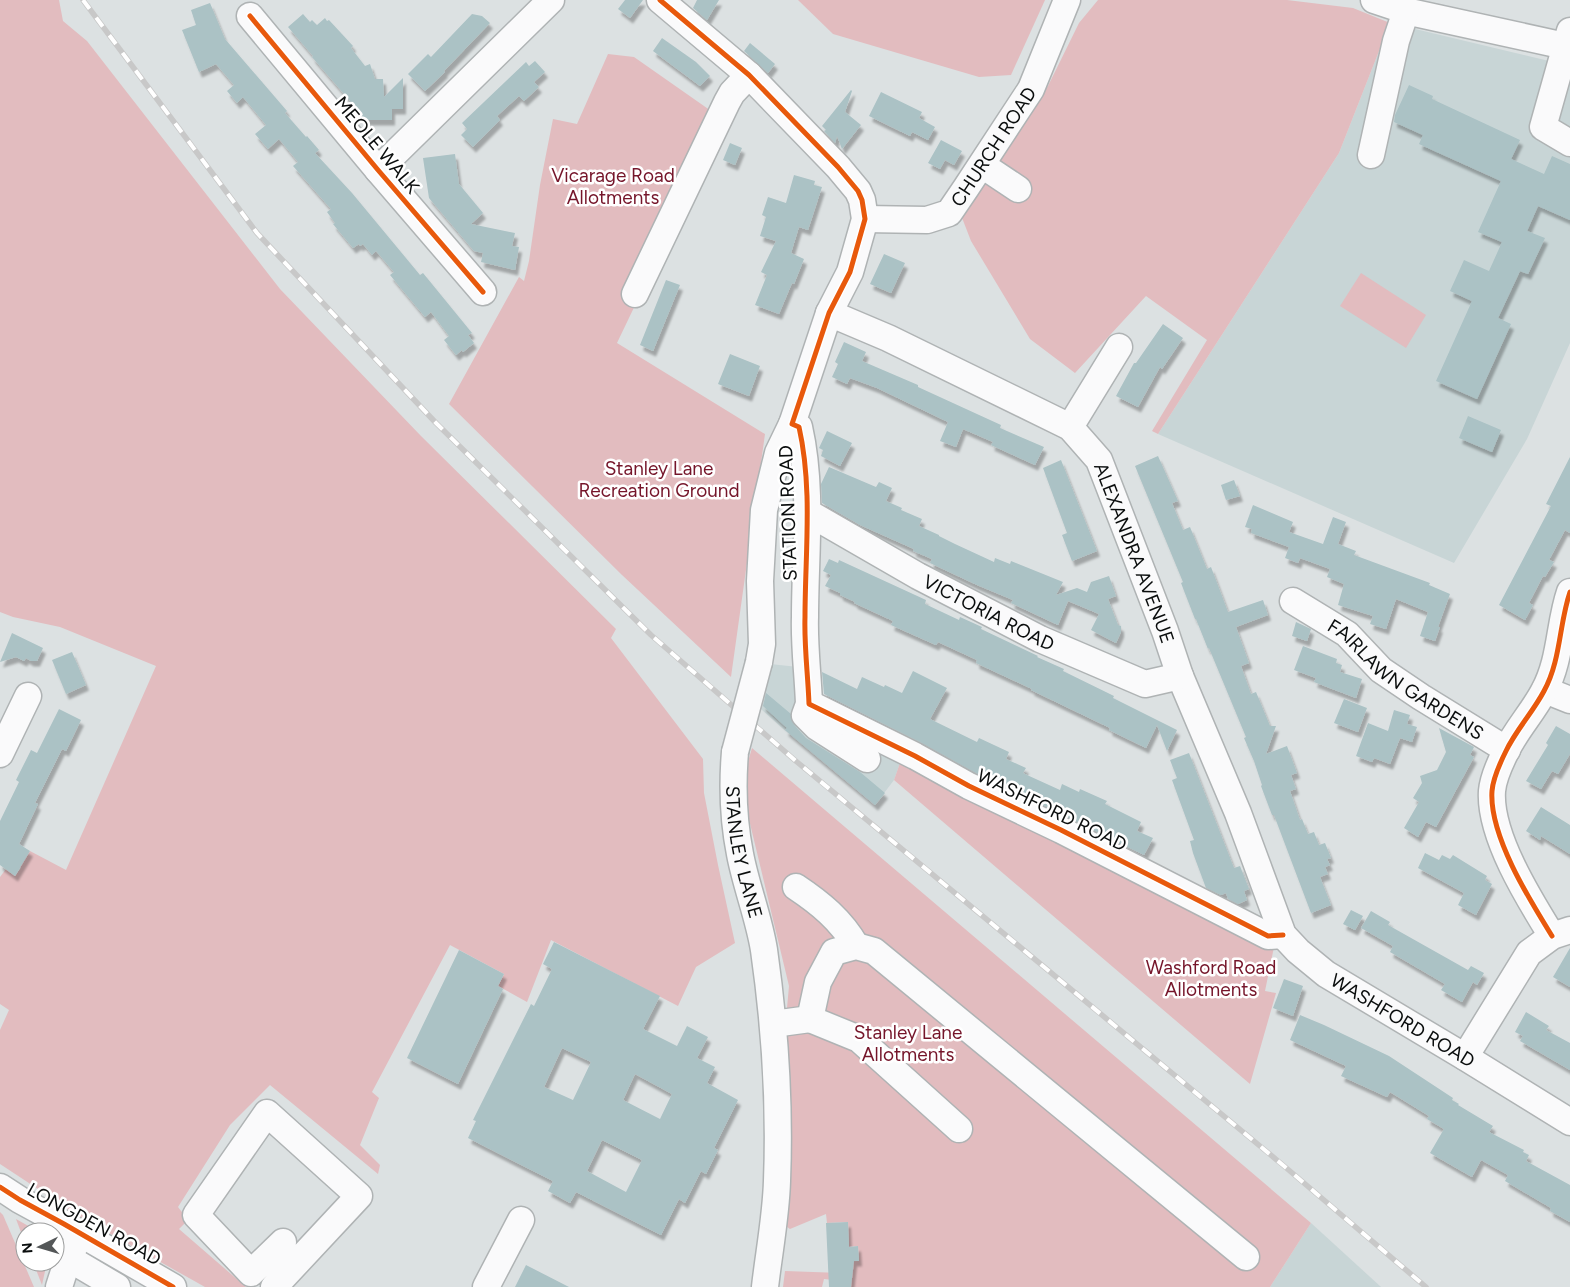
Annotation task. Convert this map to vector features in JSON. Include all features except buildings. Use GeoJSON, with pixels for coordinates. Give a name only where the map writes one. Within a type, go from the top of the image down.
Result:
{"type":"FeatureCollection","features":[{"type":"Feature","properties":{"kind":"street","name":"MEOLE WALK"},"geometry":{"type":"LineString","coordinates":[[378,170],[551,0]]}},
{"type":"Feature","properties":{"kind":"street"},"geometry":{"type":"LineString","coordinates":[[660,0],[749,75],[838,167],[858,191],[862,200],[865,219]]}},
{"type":"Feature","properties":{"kind":"street","name":"CHURCH ROAD"},"geometry":{"type":"LineString","coordinates":[[865,219],[927,220],[948,212],[1031,89],[1067,0]]}},
{"type":"Feature","properties":{"kind":"street"},"geometry":{"type":"LineString","coordinates":[[1374,0],[1406,11],[1569,41],[1543,127],[1570,144]]}},
{"type":"Feature","properties":{"kind":"street"},"geometry":{"type":"LineString","coordinates":[[1371,154],[1396,41],[1406,11]]}},
{"type":"Feature","properties":{"kind":"street","name":"MEOLE WALK"},"geometry":{"type":"LineString","coordinates":[[250,16],[482,292]]}},
{"type":"Feature","properties":{"kind":"street"},"geometry":{"type":"LineString","coordinates":[[635,294],[727,102],[732,93],[749,75]]}},
{"type":"Feature","properties":{"kind":"street"},"geometry":{"type":"LineString","coordinates":[[982,164],[1018,189]]}},
{"type":"Feature","properties":{"kind":"street","name":"STATION ROAD"},"geometry":{"type":"LineString","coordinates":[[865,219],[850,272],[829,313],[792,424],[799,427],[804,450],[807,512],[804,619],[809,704],[805,715],[817,727],[867,759]]}},
{"type":"Feature","properties":{"kind":"street","name":"ALEXANDRA AVENUE"},"geometry":{"type":"LineString","coordinates":[[829,313],[888,338],[1070,427],[1099,460],[1165,631],[1180,676],[1238,813],[1283,935]]}},
{"type":"Feature","properties":{"kind":"street"},"geometry":{"type":"LineString","coordinates":[[1070,427],[1119,347]]}},
{"type":"Feature","properties":{"kind":"street","name":"STANLEY LANE"},"geometry":{"type":"LineString","coordinates":[[765,1287],[777,1183],[778,1101],[773,1024],[763,948],[734,824],[732,783],[735,752],[762,644],[760,581],[764,510],[778,453],[792,424]]}},
{"type":"Feature","properties":{"kind":"street","name":"VICTORIA ROAD"},"geometry":{"type":"LineString","coordinates":[[807,512],[918,576],[1040,639],[1145,684],[1180,676]]}},
{"type":"Feature","properties":{"kind":"street"},"geometry":{"type":"LineString","coordinates":[[1465,1056],[1529,953],[1561,933],[1523,887],[1499,835],[1495,820],[1492,790],[1506,750],[1545,690],[1556,661],[1564,609],[1570,592]]}},
{"type":"Feature","properties":{"kind":"street","name":"FAIRLAWN GARDENS"},"geometry":{"type":"LineString","coordinates":[[1303,601],[1347,634],[1381,670],[1506,750]]}},
{"type":"Feature","properties":{"kind":"street"},"geometry":{"type":"LineString","coordinates":[[1545,690],[1570,700]]}},
{"type":"Feature","properties":{"kind":"street","name":"WASHFORD ROAD"},"geometry":{"type":"LineString","coordinates":[[809,704],[915,756],[969,786],[1062,830],[1268,936],[1283,935],[1298,951],[1326,974],[1465,1056],[1570,1122]]}},
{"type":"Feature","properties":{"kind":"street"},"geometry":{"type":"LineString","coordinates":[[0,754],[15,708]]}},
{"type":"Feature","properties":{"kind":"street"},"geometry":{"type":"LineString","coordinates":[[796,887],[818,902],[840,923],[847,930],[856,946]]}},
{"type":"Feature","properties":{"kind":"street"},"geometry":{"type":"LineString","coordinates":[[810,1019],[818,982],[834,952],[856,946],[874,951],[1246,1257]]}},
{"type":"Feature","properties":{"kind":"street"},"geometry":{"type":"LineString","coordinates":[[773,1024],[810,1019],[859,1038],[960,1129]]}},
{"type":"Feature","properties":{"kind":"street"},"geometry":{"type":"LineString","coordinates":[[264,1260],[278,1283],[359,1196],[268,1114],[196,1215],[251,1273],[264,1260],[282,1242]]}},
{"type":"Feature","properties":{"kind":"street","name":"LONGDEN ROAD"},"geometry":{"type":"LineString","coordinates":[[0,1187],[173,1287]]}},
{"type":"Feature","properties":{"kind":"street"},"geometry":{"type":"LineString","coordinates":[[486,1287],[521,1220]]}},
{"type":"Feature","properties":{"kind":"street"},"geometry":{"type":"LineString","coordinates":[[59,1287],[68,1258],[82,1234]]}},
{"type":"Feature","properties":{"kind":"street"},"geometry":{"type":"LineString","coordinates":[[68,1258],[117,1287]]}},
{"type":"Feature","properties":{"kind":"shaded area"},"geometry":{"type":"Polygon","coordinates":[[[1390,23],[1570,66],[1570,343],[1527,439],[1454,563],[1158,434],[1339,153],[1390,23]]]}},
{"type":"Feature","properties":{"kind":"shaded area"},"geometry":{"type":"Polygon","coordinates":[[[770,664],[798,667],[799,705],[900,763],[894,780],[875,805],[782,728],[742,692],[770,664]]]}},
{"type":"Feature","properties":{"kind":"shaded area"},"geometry":{"type":"Polygon","coordinates":[[[1311,1223],[1381,1287],[1270,1287],[1311,1223]]]}},
{"type":"Feature","properties":{"kind":"green space"},"geometry":{"type":"Polygon","coordinates":[[[0,0],[59,0],[63,21],[87,41],[280,289],[421,436],[616,629],[611,638],[703,759],[704,793],[735,943],[696,967],[678,1006],[551,940],[527,1002],[498,986],[504,974],[450,945],[372,1092],[379,1098],[360,1145],[380,1165],[378,1174],[270,1085],[230,1125],[178,1207],[188,1220],[179,1229],[246,1287],[205,1287],[82,1218],[0,1164],[0,1030],[9,1010],[0,1004],[0,877],[6,869],[15,876],[21,868],[13,862],[26,857],[30,851],[66,870],[156,666],[60,627],[13,617],[0,612],[0,0]]]}},
{"type":"Feature","properties":{"kind":"green space"},"geometry":{"type":"Polygon","coordinates":[[[798,0],[1045,0],[1011,75],[979,77],[833,34],[798,0]]]}},
{"type":"Feature","properties":{"kind":"green space"},"geometry":{"type":"Polygon","coordinates":[[[1098,0],[1287,0],[1353,8],[1390,23],[1339,153],[1158,434],[1152,431],[1207,340],[1146,296],[1075,373],[1030,339],[971,241],[959,210],[1048,86],[1079,23],[1098,0]]]}},
{"type":"Feature","properties":{"kind":"green space","name":"Stanley Lane Recreation Ground"},"geometry":{"type":"Polygon","coordinates":[[[608,54],[634,57],[714,113],[731,105],[617,343],[765,434],[731,677],[622,575],[449,404],[519,277],[524,281],[553,119],[577,124],[608,54]]]}},
{"type":"Feature","properties":{"kind":"green space"},"geometry":{"type":"Polygon","coordinates":[[[1361,273],[1426,315],[1406,348],[1340,306],[1361,273]]]}},
{"type":"Feature","properties":{"kind":"green space","name":"Stanley Lane Allotments"},"geometry":{"type":"Polygon","coordinates":[[[752,748],[1311,1223],[1270,1287],[851,1287],[851,1282],[824,1279],[822,1287],[783,1287],[785,1271],[841,1273],[841,1262],[859,1261],[858,1246],[849,1247],[848,1222],[827,1223],[826,1214],[790,1229],[780,1222],[784,1041],[789,986],[747,811],[745,772],[752,748]]]}},
{"type":"Feature","properties":{"kind":"green space","name":"Washford Road Allotments"},"geometry":{"type":"Polygon","coordinates":[[[900,763],[1274,947],[1265,991],[1276,993],[1250,1084],[894,780],[900,763]]]}},
{"type":"Feature","properties":{"kind":"green space"},"geometry":{"type":"Polygon","coordinates":[[[0,1212],[15,1243],[15,1272],[28,1272],[34,1287],[0,1287],[0,1212]]]}},
{"type":"Feature","properties":{"kind":"green space"},"geometry":{"type":"Polygon","coordinates":[[[37,1272],[45,1272],[42,1285],[37,1272]]]}},
{"type":"Feature","properties":{"kind":"railway"},"geometry":{"type":"LineString","coordinates":[[83,0],[257,233],[436,423],[651,635],[797,762],[1284,1166],[1426,1287]]}},
{"type":"Feature","properties":{"kind":"cycle path"},"geometry":{"type":"LineString","coordinates":[[660,0],[749,75],[838,167],[858,191],[862,200],[865,219],[850,272],[829,313],[792,424],[799,427],[806,474],[805,628],[809,704],[1268,936],[1283,935]]}},
{"type":"Feature","properties":{"kind":"cycle path"},"geometry":{"type":"LineString","coordinates":[[250,16],[378,170],[483,292]]}},
{"type":"Feature","properties":{"kind":"cycle path"},"geometry":{"type":"LineString","coordinates":[[1552,936],[1512,866],[1497,827],[1492,791],[1495,776],[1506,751],[1540,699],[1550,679],[1570,592]]}},
{"type":"Feature","properties":{"kind":"cycle path"},"geometry":{"type":"LineString","coordinates":[[0,1187],[173,1287]]}},
{"type":"Feature","properties":{"kind":"park label","name":"Vicarage Road Allotments"},"geometry":{"type":"Point","coordinates":[613,186]}}]}
